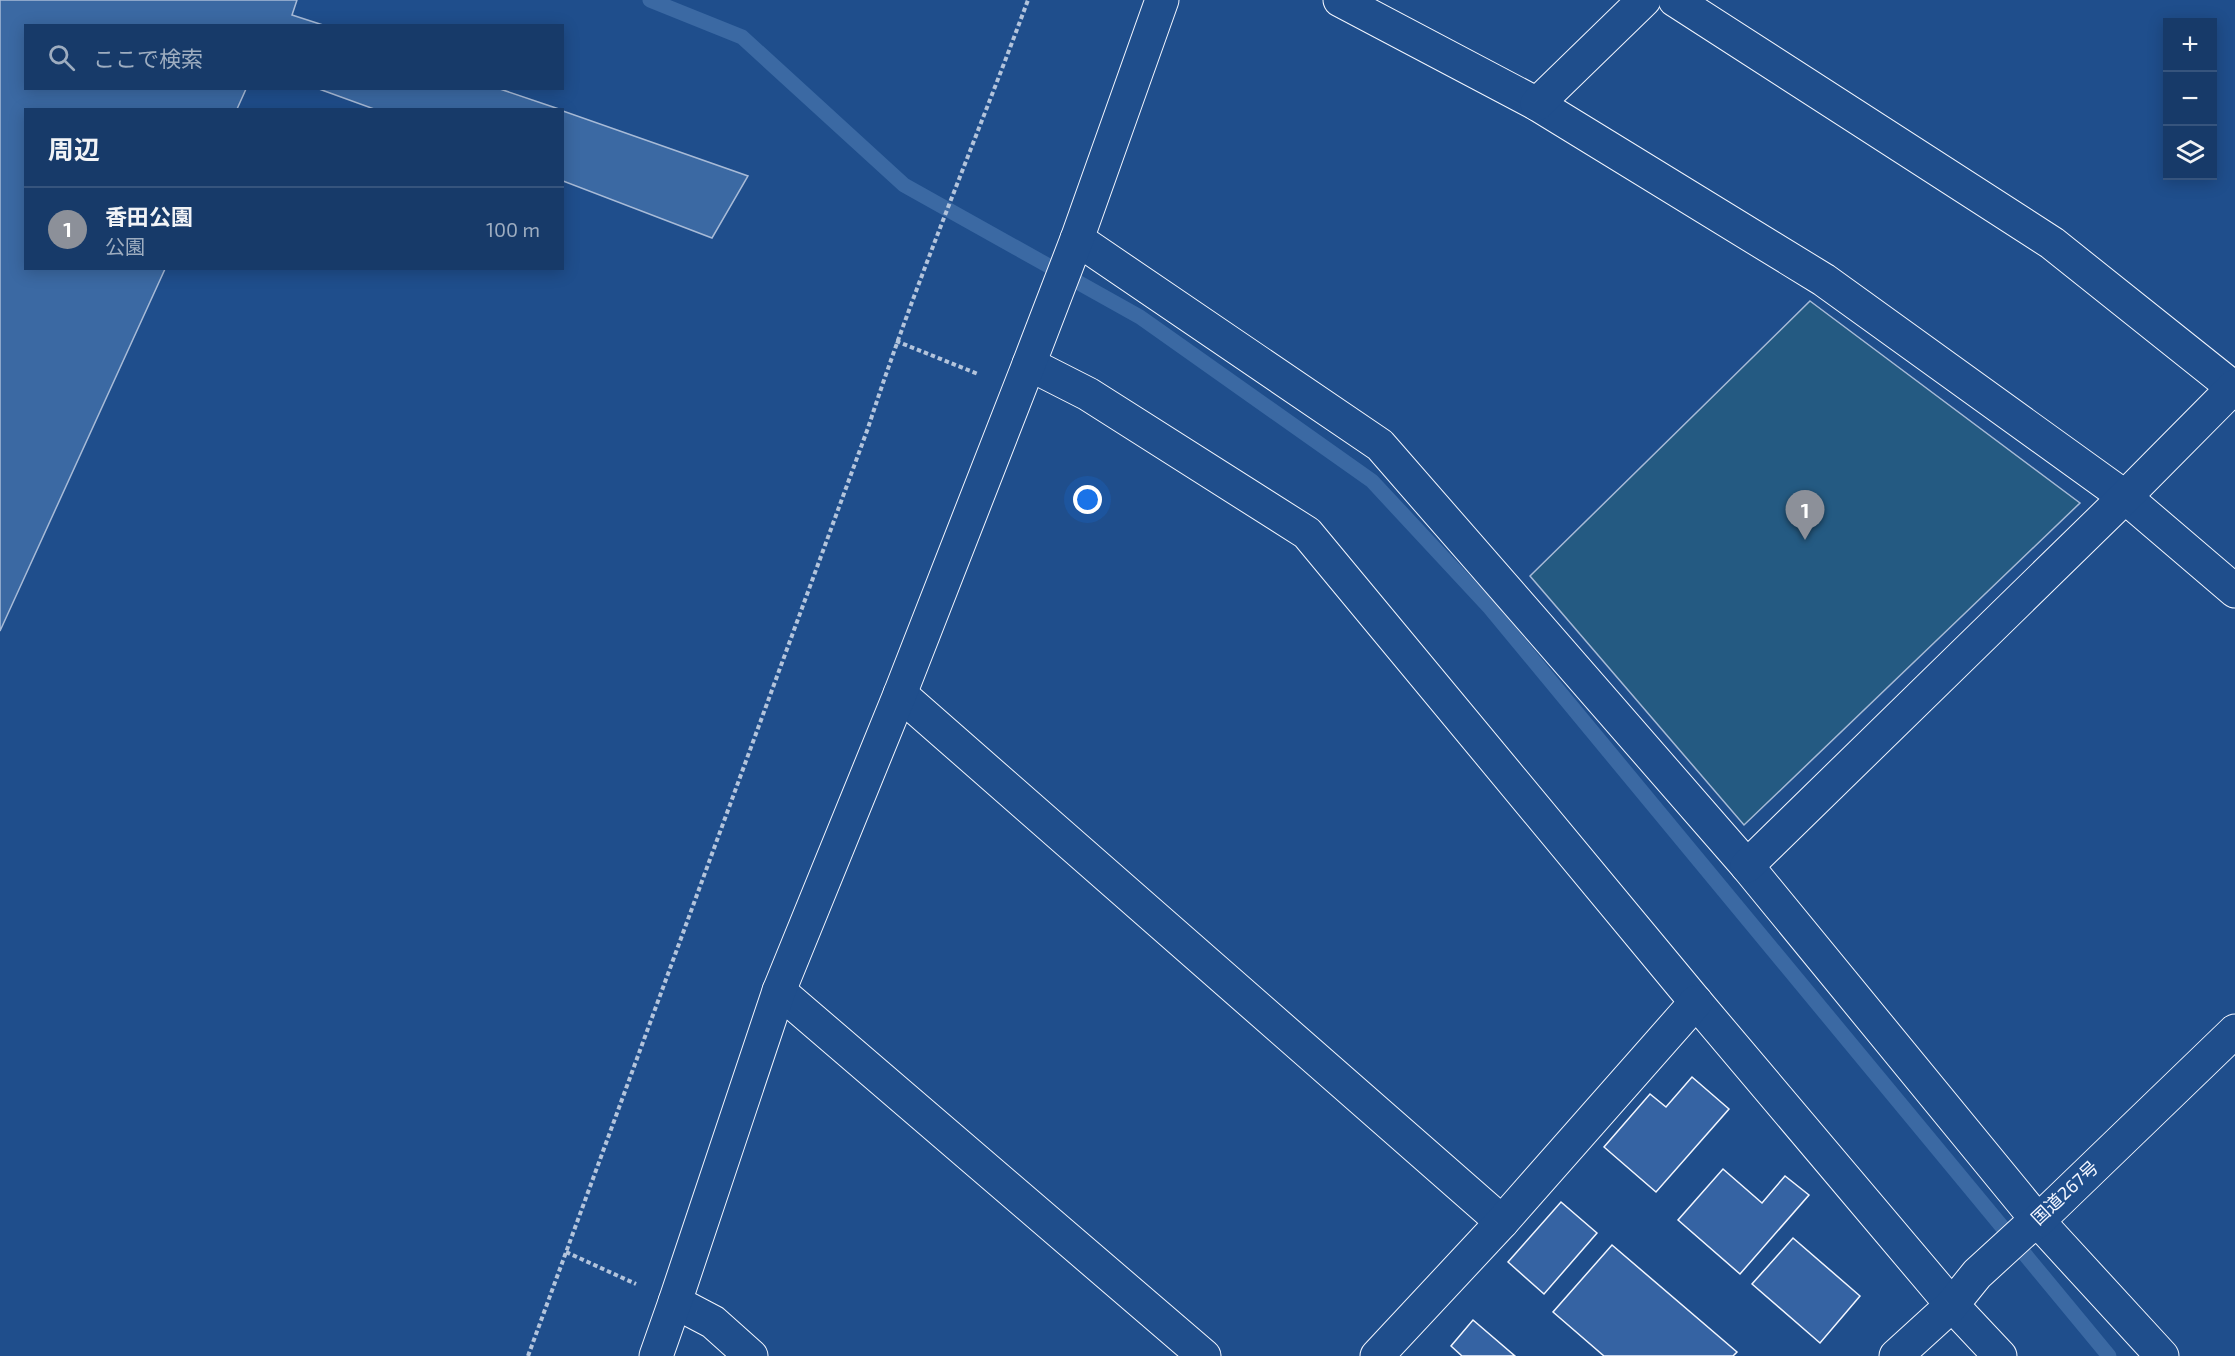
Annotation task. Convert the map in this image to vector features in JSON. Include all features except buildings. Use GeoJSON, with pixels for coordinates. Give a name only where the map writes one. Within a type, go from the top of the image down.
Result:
{"type":"FeatureCollection","features":[{"type":"Feature","properties":{"kind":"main road"},"geometry":{"type":"LineString","coordinates":[[656,1356],[779,991],[900,694],[1077,240],[1162,0]]}},
{"type":"Feature","properties":{"kind":"main road"},"geometry":{"type":"LineString","coordinates":[[1340,0],[1537,104],[1824,280],[2125,497],[2235,591]]}},
{"type":"Feature","properties":{"kind":"main road"},"geometry":{"type":"LineString","coordinates":[[1537,104],[1644,0]]}},
{"type":"Feature","properties":{"kind":"main road"},"geometry":{"type":"LineString","coordinates":[[1675,0],[2052,243],[2234,387],[2125,497],[1747,866]]}},
{"type":"Feature","properties":{"kind":"main road"},"geometry":{"type":"LineString","coordinates":[[1077,240],[1380,445],[1747,866],[2031,1226],[2162,1356]]}},
{"type":"Feature","properties":{"kind":"main road"},"geometry":{"type":"LineString","coordinates":[[1023,377],[1088,394],[1307,533],[1696,1002],[1952,1305],[2000,1356]]}},
{"type":"Feature","properties":{"kind":"main road"},"geometry":{"type":"LineString","coordinates":[[900,694],[1502,1222]]}},
{"type":"Feature","properties":{"kind":"main road"},"geometry":{"type":"LineString","coordinates":[[779,991],[1204,1356]]}},
{"type":"Feature","properties":{"kind":"main road"},"geometry":{"type":"LineString","coordinates":[[1377,1356],[1502,1222],[1696,1002]]}},
{"type":"Feature","properties":{"kind":"main road","name":"国道267号"},"geometry":{"type":"LineString","coordinates":[[1896,1356],[1952,1305],[1977,1274],[2031,1226],[2235,1031]]}},
{"type":"Feature","properties":{"kind":"main road"},"geometry":{"type":"LineString","coordinates":[[675,1302],[713,1322],[751,1356]]}},
{"type":"Feature","properties":{"kind":"path"},"geometry":{"type":"LineString","coordinates":[[528,1356],[868,428],[896,340],[986,114],[1028,0]]}},
{"type":"Feature","properties":{"kind":"path"},"geometry":{"type":"LineString","coordinates":[[896,340],[1023,377]]}},
{"type":"Feature","properties":{"kind":"path"},"geometry":{"type":"LineString","coordinates":[[566,1252],[675,1302]]}},
{"type":"Feature","properties":{"kind":"shaded area"},"geometry":{"type":"Polygon","coordinates":[[[0,0],[297,0],[292,15],[320,24],[24,24],[24,90],[246,90],[237,108],[24,108],[24,270],[165,270],[0,631],[0,0]]]}},
{"type":"Feature","properties":{"kind":"shaded area"},"geometry":{"type":"Polygon","coordinates":[[[322,90],[503,90],[556,108],[371,108],[322,90]]]}},
{"type":"Feature","properties":{"kind":"shaded area"},"geometry":{"type":"Polygon","coordinates":[[[564,112],[748,176],[712,238],[564,181],[564,112]]]}},
{"type":"Feature","properties":{"kind":"shaded area"},"geometry":{"type":"Polygon","coordinates":[[[1810,301],[2080,503],[1744,825],[1530,576],[1810,301]]]}},
{"type":"Feature","properties":{"kind":"waterway"},"geometry":{"type":"LineString","coordinates":[[650,0],[742,37],[904,185],[1140,317],[1372,481],[1490,608],[2109,1356]]}},
{"type":"Feature","properties":{"kind":"place","name":"香田公園"},"geometry":{"type":"Point","coordinates":[1805,540]}}]}
